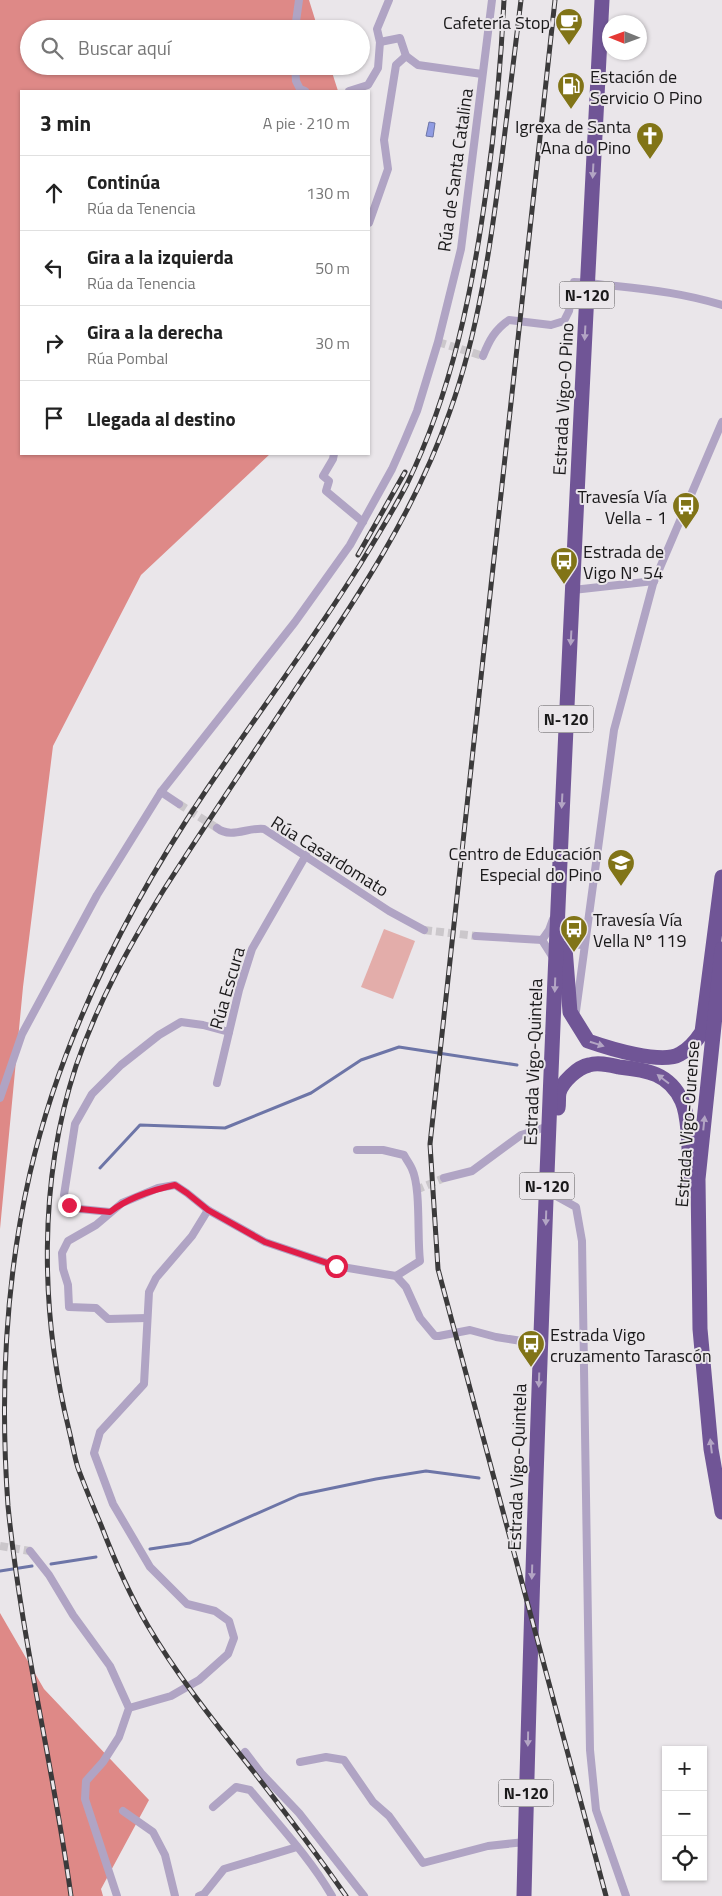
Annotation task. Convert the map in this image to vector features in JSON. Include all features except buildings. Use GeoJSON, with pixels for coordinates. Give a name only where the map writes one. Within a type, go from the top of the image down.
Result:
{"type":"FeatureCollection","features":[{"type":"Feature","properties":{"kind":"highway","name":"Estrada Vigo-O Pino"},"geometry":{"type":"LineString","coordinates":[[573,590],[602,0]]}},
{"type":"Feature","properties":{"kind":"highway","name":"Estrada Vigo-Quintela"},"geometry":{"type":"LineString","coordinates":[[525,1896],[534,1523],[559,906],[560,832],[573,590]]}},
{"type":"Feature","properties":{"kind":"highway"},"geometry":{"type":"LineString","coordinates":[[560,832],[570,1012],[588,1041],[611,1049],[658,1058],[679,1056],[693,1045],[702,1032],[722,877]]}},
{"type":"Feature","properties":{"kind":"highway","name":"Estrada Vigo-Ourense"},"geometry":{"type":"LineString","coordinates":[[722,949],[698,1180],[700,1329],[711,1449],[722,1512]]}},
{"type":"Feature","properties":{"kind":"highway"},"geometry":{"type":"LineString","coordinates":[[547,1192],[555,1171],[559,1092],[577,1071],[587,1065],[598,1064],[640,1069],[655,1073],[670,1083],[682,1102],[688,1132],[693,1256],[700,1329]]}},
{"type":"Feature","properties":{"kind":"highway"},"geometry":{"type":"LineString","coordinates":[[525,1896],[526,1801]]}},
{"type":"Feature","properties":{"kind":"street"},"geometry":{"type":"LineString","coordinates":[[296,20],[299,0]]}},
{"type":"Feature","properties":{"kind":"street"},"geometry":{"type":"LineString","coordinates":[[352,90],[368,85],[378,68],[380,42],[377,29],[389,0]]}},
{"type":"Feature","properties":{"kind":"street","name":"Rúa de Santa Catalina"},"geometry":{"type":"LineString","coordinates":[[0,1098],[22,1034],[97,896],[161,792],[294,622],[350,545],[392,469],[417,411],[438,342],[461,249],[492,0]]}},
{"type":"Feature","properties":{"kind":"street"},"geometry":{"type":"LineString","coordinates":[[380,42],[400,38],[406,56],[418,65],[482,74]]}},
{"type":"Feature","properties":{"kind":"street"},"geometry":{"type":"LineString","coordinates":[[370,220],[388,170],[384,140],[396,65],[406,56]]}},
{"type":"Feature","properties":{"kind":"street"},"geometry":{"type":"LineString","coordinates":[[296,75],[296,81],[302,90]]}},
{"type":"Feature","properties":{"kind":"street"},"geometry":{"type":"LineString","coordinates":[[483,356],[488,343],[500,326],[509,320],[551,325],[564,321],[569,310],[574,282],[660,290],[690,295],[722,304]]}},
{"type":"Feature","properties":{"kind":"street"},"geometry":{"type":"LineString","coordinates":[[574,1020],[614,730],[654,581],[722,422]]}},
{"type":"Feature","properties":{"kind":"street"},"geometry":{"type":"LineString","coordinates":[[334,455],[323,476],[329,481],[326,491],[363,522]]}},
{"type":"Feature","properties":{"kind":"street"},"geometry":{"type":"LineString","coordinates":[[573,590],[654,581]]}},
{"type":"Feature","properties":{"kind":"street"},"geometry":{"type":"LineString","coordinates":[[161,792],[179,804]]}},
{"type":"Feature","properties":{"kind":"street","name":"Rúa Casardomato"},"geometry":{"type":"LineString","coordinates":[[216,828],[231,834],[256,828],[264,829],[389,911],[424,930]]}},
{"type":"Feature","properties":{"kind":"street","name":"Rúa Escura"},"geometry":{"type":"LineString","coordinates":[[217,1083],[252,949],[306,855]]}},
{"type":"Feature","properties":{"kind":"street"},"geometry":{"type":"LineString","coordinates":[[542,940],[549,930],[559,906]]}},
{"type":"Feature","properties":{"kind":"street"},"geometry":{"type":"LineString","coordinates":[[476,936],[542,940]]}},
{"type":"Feature","properties":{"kind":"street"},"geometry":{"type":"LineString","coordinates":[[542,940],[556,963]]}},
{"type":"Feature","properties":{"kind":"street"},"geometry":{"type":"LineString","coordinates":[[565,944],[584,945]]}},
{"type":"Feature","properties":{"kind":"street"},"geometry":{"type":"LineString","coordinates":[[110,1212],[80,1209],[69,1205],[64,1195],[76,1124],[92,1094],[121,1065],[159,1035],[181,1022],[203,1025],[229,1032]]}},
{"type":"Feature","properties":{"kind":"street"},"geometry":{"type":"LineString","coordinates":[[444,1178],[472,1171],[521,1135],[550,1126]]}},
{"type":"Feature","properties":{"kind":"street"},"geometry":{"type":"LineString","coordinates":[[357,1150],[383,1150],[404,1155],[413,1170],[420,1260],[396,1276]]}},
{"type":"Feature","properties":{"kind":"street"},"geometry":{"type":"LineString","coordinates":[[146,1318],[108,1318],[96,1308],[69,1306],[68,1285],[63,1269],[62,1253],[68,1241],[96,1225],[122,1203],[158,1188],[175,1185],[208,1210],[265,1242],[336,1266],[396,1276],[406,1287],[420,1318],[435,1336],[470,1330],[496,1337],[541,1344]]}},
{"type":"Feature","properties":{"kind":"street"},"geometry":{"type":"LineString","coordinates":[[547,1192],[576,1206],[582,1241],[590,1750],[596,1810],[626,1896]]}},
{"type":"Feature","properties":{"kind":"street"},"geometry":{"type":"LineString","coordinates":[[130,1708],[171,1696],[199,1680],[228,1654],[234,1638],[229,1621],[215,1612],[187,1604],[150,1567],[113,1504],[94,1453],[100,1432],[144,1384],[146,1318],[149,1292],[156,1278],[192,1236],[208,1210]]}},
{"type":"Feature","properties":{"kind":"street"},"geometry":{"type":"LineString","coordinates":[[30,1551],[49,1575],[73,1615],[110,1666],[130,1708],[119,1737],[86,1781],[85,1799],[117,1896]]}},
{"type":"Feature","properties":{"kind":"street"},"geometry":{"type":"LineString","coordinates":[[246,1752],[261,1773],[299,1813],[364,1896]]}},
{"type":"Feature","properties":{"kind":"street"},"geometry":{"type":"LineString","coordinates":[[300,1762],[326,1757],[344,1760],[373,1802],[389,1816],[423,1863],[488,1846],[525,1842]]}},
{"type":"Feature","properties":{"kind":"street"},"geometry":{"type":"LineString","coordinates":[[213,1807],[236,1787],[250,1790],[297,1847],[326,1885],[332,1896]]}},
{"type":"Feature","properties":{"kind":"street"},"geometry":{"type":"LineString","coordinates":[[122,1811],[153,1832],[165,1855],[175,1896]]}},
{"type":"Feature","properties":{"kind":"street"},"geometry":{"type":"LineString","coordinates":[[199,1896],[204,1894],[224,1869],[297,1847]]}},
{"type":"Feature","properties":{"kind":"shaded area"},"geometry":{"type":"Polygon","coordinates":[[[0,0],[309,0],[315,20],[20,20],[20,75],[333,75],[338,90],[20,90],[20,455],[269,455],[141,575],[53,746],[23,987],[0,1229],[0,0]]]}},
{"type":"Feature","properties":{"kind":"shaded area"},"geometry":{"type":"Polygon","coordinates":[[[384,929],[415,941],[393,999],[361,987],[384,929]]]}},
{"type":"Feature","properties":{"kind":"shaded area"},"geometry":{"type":"Polygon","coordinates":[[[0,1613],[44,1689],[149,1800],[101,1889],[103,1896],[0,1896],[0,1613]]]}},
{"type":"Feature","properties":{"kind":"water"},"geometry":{"type":"Polygon","coordinates":[[[429,122],[435,123],[433,137],[426,136],[429,122]]]}},
{"type":"Feature","properties":{"kind":"waterway"},"geometry":{"type":"LineString","coordinates":[[100,1168],[140,1125],[225,1128],[311,1093],[361,1060],[399,1047],[517,1065]]}},
{"type":"Feature","properties":{"kind":"waterway"},"geometry":{"type":"LineString","coordinates":[[150,1549],[190,1543],[299,1495],[426,1471],[479,1478]]}},
{"type":"Feature","properties":{"kind":"waterway"},"geometry":{"type":"LineString","coordinates":[[51,1564],[96,1557]]}},
{"type":"Feature","properties":{"kind":"waterway"},"geometry":{"type":"LineString","coordinates":[[0,1571],[32,1566]]}},
{"type":"Feature","properties":{"kind":"tunnel"},"geometry":{"type":"LineString","coordinates":[[438,342],[483,356]]}},
{"type":"Feature","properties":{"kind":"tunnel"},"geometry":{"type":"LineString","coordinates":[[179,804],[217,828]]}},
{"type":"Feature","properties":{"kind":"tunnel"},"geometry":{"type":"LineString","coordinates":[[424,930],[476,936]]}},
{"type":"Feature","properties":{"kind":"tunnel"},"geometry":{"type":"LineString","coordinates":[[416,1190],[444,1178]]}},
{"type":"Feature","properties":{"kind":"tunnel"},"geometry":{"type":"LineString","coordinates":[[0,1546],[30,1551]]}},
{"type":"Feature","properties":{"kind":"railway"},"geometry":{"type":"LineString","coordinates":[[71,1896],[21,1604],[8,1506],[5,1422],[7,1339],[15,1255],[30,1173],[60,1071],[79,1022],[125,926],[178,833],[361,563],[402,494],[423,449],[448,377],[467,304],[474,267],[492,144],[504,0]]}},
{"type":"Feature","properties":{"kind":"railway"},"geometry":{"type":"LineString","coordinates":[[346,1896],[172,1664],[128,1589],[78,1468],[59,1385],[48,1294],[47,1247],[49,1201],[55,1155],[64,1110],[76,1066],[94,1020],[115,976],[163,891],[361,590],[401,521],[436,449],[469,349],[483,285],[498,188],[521,0]]}},
{"type":"Feature","properties":{"kind":"railway"},"geometry":{"type":"LineString","coordinates":[[555,0],[430,1144],[438,1269],[606,1896]]}},
{"type":"Feature","properties":{"kind":"railway"},"geometry":{"type":"LineString","coordinates":[[358,555],[405,472]]}},
{"type":"Feature","properties":{"kind":"place","name":"Cafetería Stop"},"geometry":{"type":"Point","coordinates":[569,46]}},
{"type":"Feature","properties":{"kind":"place","name":"Estación de Servicio O Pino"},"geometry":{"type":"Point","coordinates":[571,110]}},
{"type":"Feature","properties":{"kind":"place","name":"Igrexa de Santa Ana do Pino"},"geometry":{"type":"Point","coordinates":[650,160]}},
{"type":"Feature","properties":{"kind":"place","name":"Travesía Vía Vella - 1"},"geometry":{"type":"Point","coordinates":[686,530]}},
{"type":"Feature","properties":{"kind":"place","name":"Estrada de Vigo Nº 54"},"geometry":{"type":"Point","coordinates":[564,585]}},
{"type":"Feature","properties":{"kind":"place","name":"Centro de Educación Especial do Pino"},"geometry":{"type":"Point","coordinates":[621,887]}},
{"type":"Feature","properties":{"kind":"place","name":"Travesía Vía Vella Nº 119"},"geometry":{"type":"Point","coordinates":[574,953]}},
{"type":"Feature","properties":{"kind":"place","name":"Estrada Vigo cruzamento Tarascón"},"geometry":{"type":"Point","coordinates":[531,1368]}},
{"type":"Feature","properties":{"kind":"route"},"geometry":{"type":"LineString","coordinates":[[69,1205],[80,1209],[110,1212],[122,1203],[158,1188],[175,1185],[208,1210],[265,1242],[336,1266]]}}]}
